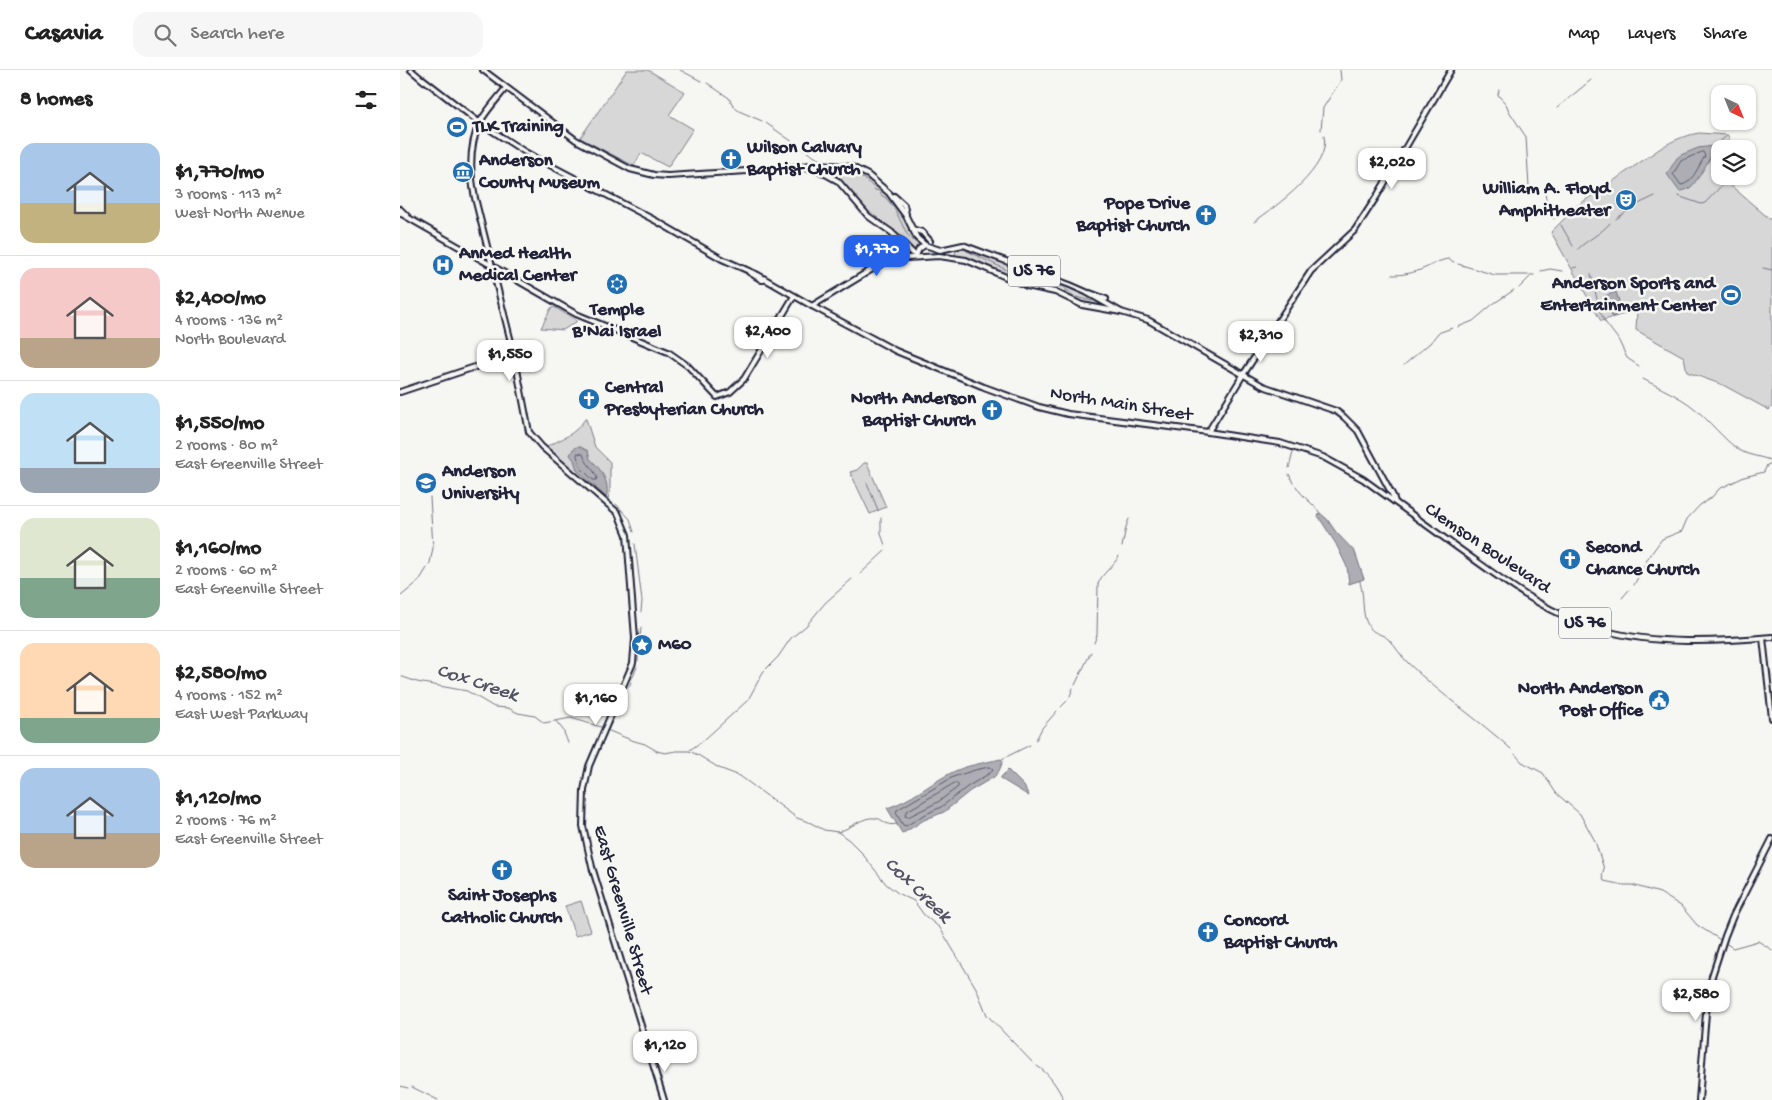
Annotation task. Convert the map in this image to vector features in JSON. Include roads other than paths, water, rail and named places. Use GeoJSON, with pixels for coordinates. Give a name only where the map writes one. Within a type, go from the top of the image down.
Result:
{"type":"FeatureCollection","features":[{"type":"Feature","properties":{"kind":"main road","name":"North Main Street"},"geometry":{"type":"LineString","coordinates":[[410,70],[480,123],[525,152],[655,220],[722,259],[749,272],[751,271],[812,306],[912,358],[1040,407],[1083,417],[1270,441],[1309,452],[1350,471],[1395,502]]}},
{"type":"Feature","properties":{"kind":"main road"},"geometry":{"type":"LineString","coordinates":[[483,70],[570,136],[638,172],[668,176],[821,164],[852,167],[868,175],[889,193],[906,216],[912,229],[926,246],[919,249],[916,256]]}},
{"type":"Feature","properties":{"kind":"main road"},"geometry":{"type":"LineString","coordinates":[[1208,432],[1311,271],[1355,230],[1451,70]]}},
{"type":"Feature","properties":{"kind":"main road"},"geometry":{"type":"LineString","coordinates":[[480,123],[506,88]]}},
{"type":"Feature","properties":{"kind":"main road","name":"East Greenville Street"},"geometry":{"type":"LineString","coordinates":[[480,123],[472,155],[473,189],[514,354],[529,432],[542,447],[618,513],[627,535],[635,646],[629,676],[589,766],[582,805],[583,830],[592,870],[664,1100]]}},
{"type":"Feature","properties":{"kind":"main road"},"geometry":{"type":"LineString","coordinates":[[796,167],[818,170],[842,185],[868,216],[891,232],[916,256]]}},
{"type":"Feature","properties":{"kind":"main road"},"geometry":{"type":"LineString","coordinates":[[400,209],[408,216],[492,267],[576,314],[668,352],[688,366],[717,397],[730,392],[746,377],[794,296]]}},
{"type":"Feature","properties":{"kind":"main road"},"geometry":{"type":"LineString","coordinates":[[400,213],[408,216]]}},
{"type":"Feature","properties":{"kind":"main road"},"geometry":{"type":"LineString","coordinates":[[912,229],[922,232],[930,241]]}},
{"type":"Feature","properties":{"kind":"main road"},"geometry":{"type":"LineString","coordinates":[[892,259],[903,244]]}},
{"type":"Feature","properties":{"kind":"main road","name":"US 76"},"geometry":{"type":"LineString","coordinates":[[926,246],[942,250],[963,245],[1086,292],[1121,312]]}},
{"type":"Feature","properties":{"kind":"main road"},"geometry":{"type":"LineString","coordinates":[[951,256],[954,252],[954,246]]}},
{"type":"Feature","properties":{"kind":"main road"},"geometry":{"type":"LineString","coordinates":[[812,306],[878,265],[892,259],[916,256]]}},
{"type":"Feature","properties":{"kind":"main road","name":"US 76"},"geometry":{"type":"LineString","coordinates":[[916,256],[951,256],[974,263],[1027,286],[1054,292],[1082,305],[1121,312],[1148,320],[1243,375],[1274,390],[1326,407],[1344,417],[1358,431],[1395,502]]}},
{"type":"Feature","properties":{"kind":"main road"},"geometry":{"type":"LineString","coordinates":[[1086,292],[1106,299]]}},
{"type":"Feature","properties":{"kind":"main road"},"geometry":{"type":"LineString","coordinates":[[400,392],[514,354]]}},
{"type":"Feature","properties":{"kind":"main road","name":"Clemson Boulevard"},"geometry":{"type":"LineString","coordinates":[[1395,502],[1513,588],[1543,606],[1602,630],[1654,639],[1686,641],[1772,637]]}},
{"type":"Feature","properties":{"kind":"main road"},"geometry":{"type":"LineString","coordinates":[[1763,638],[1772,718]]}},
{"type":"Feature","properties":{"kind":"main road"},"geometry":{"type":"LineString","coordinates":[[1699,1100],[1706,1013],[1712,976],[1724,936],[1772,839]]}},
{"type":"Feature","properties":{"kind":"water"},"geometry":{"type":"Polygon","coordinates":[[[1711,146],[1711,156],[1694,184],[1684,191],[1679,191],[1667,174],[1677,158],[1698,148],[1711,146]]]}},
{"type":"Feature","properties":{"kind":"water"},"geometry":{"type":"Polygon","coordinates":[[[1616,292],[1623,313],[1612,317],[1605,296],[1616,292]]]}},
{"type":"Feature","properties":{"kind":"water"},"geometry":{"type":"Polygon","coordinates":[[[579,446],[588,451],[590,459],[604,476],[607,487],[606,497],[577,470],[574,460],[570,455],[573,449],[579,446]]]}},
{"type":"Feature","properties":{"kind":"water"},"geometry":{"type":"Polygon","coordinates":[[[1320,513],[1355,552],[1364,579],[1349,584],[1347,567],[1336,544],[1318,516],[1320,513]]]}},
{"type":"Feature","properties":{"kind":"water"},"geometry":{"type":"Polygon","coordinates":[[[1001,759],[1003,761],[994,777],[970,791],[944,812],[924,820],[905,832],[902,833],[887,808],[911,797],[961,768],[1001,759]]]}},
{"type":"Feature","properties":{"kind":"water"},"geometry":{"type":"Polygon","coordinates":[[[1008,770],[1024,786],[1029,796],[1001,779],[1008,770]]]}},
{"type":"Feature","properties":{"kind":"waterway"},"geometry":{"type":"LineString","coordinates":[[680,70],[701,81]]}},
{"type":"Feature","properties":{"kind":"waterway"},"geometry":{"type":"LineString","coordinates":[[1321,130],[1323,108],[1341,80],[1340,70]]}},
{"type":"Feature","properties":{"kind":"waterway"},"geometry":{"type":"LineString","coordinates":[[1557,108],[1591,80]]}},
{"type":"Feature","properties":{"kind":"waterway"},"geometry":{"type":"LineString","coordinates":[[707,83],[729,98],[734,107],[739,111],[762,121]]}},
{"type":"Feature","properties":{"kind":"waterway"},"geometry":{"type":"LineString","coordinates":[[1499,90],[1498,95],[1506,104],[1526,137],[1529,187]]}},
{"type":"Feature","properties":{"kind":"waterway"},"geometry":{"type":"LineString","coordinates":[[766,123],[804,150]]}},
{"type":"Feature","properties":{"kind":"waterway"},"geometry":{"type":"LineString","coordinates":[[1722,140],[1728,135]]}},
{"type":"Feature","properties":{"kind":"waterway"},"geometry":{"type":"LineString","coordinates":[[1254,222],[1288,196],[1311,173],[1320,160],[1324,148],[1324,136]]}},
{"type":"Feature","properties":{"kind":"waterway"},"geometry":{"type":"LineString","coordinates":[[807,152],[820,160]]}},
{"type":"Feature","properties":{"kind":"waterway"},"geometry":{"type":"LineString","coordinates":[[834,167],[853,174],[858,178],[864,178],[875,190],[880,191],[881,195],[894,208],[907,234],[916,243]]}},
{"type":"Feature","properties":{"kind":"waterway"},"geometry":{"type":"LineString","coordinates":[[1678,196],[1701,204],[1705,203],[1722,185]]}},
{"type":"Feature","properties":{"kind":"waterway"},"geometry":{"type":"LineString","coordinates":[[1545,192],[1547,205],[1554,219]]}},
{"type":"Feature","properties":{"kind":"waterway"},"geometry":{"type":"LineString","coordinates":[[1616,219],[1634,206],[1655,196]]}},
{"type":"Feature","properties":{"kind":"waterway"},"geometry":{"type":"LineString","coordinates":[[1578,249],[1610,223]]}},
{"type":"Feature","properties":{"kind":"waterway"},"geometry":{"type":"LineString","coordinates":[[1561,225],[1573,246]]}},
{"type":"Feature","properties":{"kind":"waterway"},"geometry":{"type":"LineString","coordinates":[[967,251],[1009,271]]}},
{"type":"Feature","properties":{"kind":"waterway"},"geometry":{"type":"LineString","coordinates":[[1392,275],[1421,270],[1439,261],[1448,259],[1454,262]]}},
{"type":"Feature","properties":{"kind":"waterway"},"geometry":{"type":"LineString","coordinates":[[1458,264],[1495,275],[1534,275]]}},
{"type":"Feature","properties":{"kind":"waterway"},"geometry":{"type":"LineString","coordinates":[[1573,268],[1577,267]]}},
{"type":"Feature","properties":{"kind":"waterway"},"geometry":{"type":"LineString","coordinates":[[1763,268],[1772,270]]}},
{"type":"Feature","properties":{"kind":"waterway"},"geometry":{"type":"LineString","coordinates":[[1541,271],[1550,269],[1562,271]]}},
{"type":"Feature","properties":{"kind":"waterway"},"geometry":{"type":"LineString","coordinates":[[1022,274],[1063,287],[1074,296]]}},
{"type":"Feature","properties":{"kind":"waterway"},"geometry":{"type":"LineString","coordinates":[[1591,274],[1600,312],[1605,322],[1618,339],[1627,358],[1639,366]]}},
{"type":"Feature","properties":{"kind":"waterway"},"geometry":{"type":"LineString","coordinates":[[1519,288],[1530,277]]}},
{"type":"Feature","properties":{"kind":"waterway"},"geometry":{"type":"LineString","coordinates":[[1458,327],[1473,321],[1514,290]]}},
{"type":"Feature","properties":{"kind":"waterway"},"geometry":{"type":"LineString","coordinates":[[1076,297],[1092,301]]}},
{"type":"Feature","properties":{"kind":"waterway"},"geometry":{"type":"LineString","coordinates":[[1404,365],[1430,343],[1438,333],[1452,328]]}},
{"type":"Feature","properties":{"kind":"waterway"},"geometry":{"type":"LineString","coordinates":[[1643,379],[1689,404],[1739,450],[1772,461]]}},
{"type":"Feature","properties":{"kind":"waterway"},"geometry":{"type":"LineString","coordinates":[[1289,468],[1293,452]]}},
{"type":"Feature","properties":{"kind":"waterway"},"geometry":{"type":"LineString","coordinates":[[1634,585],[1648,558],[1662,539],[1682,531],[1687,519],[1700,505],[1711,498],[1719,489],[1744,477],[1764,472],[1767,465],[1772,463]]}},
{"type":"Feature","properties":{"kind":"waterway"},"geometry":{"type":"LineString","coordinates":[[1289,474],[1293,483]]}},
{"type":"Feature","properties":{"kind":"waterway"},"geometry":{"type":"LineString","coordinates":[[867,483],[878,510]]}},
{"type":"Feature","properties":{"kind":"waterway"},"geometry":{"type":"LineString","coordinates":[[1296,486],[1320,513]]}},
{"type":"Feature","properties":{"kind":"waterway"},"geometry":{"type":"LineString","coordinates":[[401,596],[419,581],[430,563],[433,548],[430,497]]}},
{"type":"Feature","properties":{"kind":"waterway"},"geometry":{"type":"LineString","coordinates":[[616,504],[630,519],[634,532]]}},
{"type":"Feature","properties":{"kind":"waterway"},"geometry":{"type":"LineString","coordinates":[[881,518],[881,534],[885,545]]}},
{"type":"Feature","properties":{"kind":"waterway"},"geometry":{"type":"LineString","coordinates":[[1122,547],[1129,519]]}},
{"type":"Feature","properties":{"kind":"waterway"},"geometry":{"type":"LineString","coordinates":[[635,544],[642,601],[641,612]]}},
{"type":"Feature","properties":{"kind":"waterway"},"geometry":{"type":"LineString","coordinates":[[859,575],[886,550]]}},
{"type":"Feature","properties":{"kind":"waterway"},"geometry":{"type":"LineString","coordinates":[[1094,643],[1097,635],[1098,584],[1119,556]]}},
{"type":"Feature","properties":{"kind":"waterway"},"geometry":{"type":"LineString","coordinates":[[690,750],[748,700],[763,672],[778,657],[791,638],[806,626],[825,603],[852,579]]}},
{"type":"Feature","properties":{"kind":"waterway"},"geometry":{"type":"LineString","coordinates":[[1360,581],[1365,617],[1370,628],[1387,638],[1405,660],[1421,675],[1511,749]]}},
{"type":"Feature","properties":{"kind":"waterway"},"geometry":{"type":"LineString","coordinates":[[1622,598],[1629,590]]}},
{"type":"Feature","properties":{"kind":"waterway"},"geometry":{"type":"LineString","coordinates":[[640,638],[641,628]]}},
{"type":"Feature","properties":{"kind":"waterway"},"geometry":{"type":"LineString","coordinates":[[638,661],[639,641]]}},
{"type":"Feature","properties":{"kind":"waterway"},"geometry":{"type":"LineString","coordinates":[[1075,685],[1091,652]]}},
{"type":"Feature","properties":{"kind":"waterway"},"geometry":{"type":"LineString","coordinates":[[632,679],[637,667]]}},
{"type":"Feature","properties":{"kind":"waterway","name":"Cox Creek"},"geometry":{"type":"LineString","coordinates":[[400,676],[417,682],[467,691],[494,707],[508,708],[518,713],[535,716],[544,723],[571,718],[601,727]]}},
{"type":"Feature","properties":{"kind":"waterway"},"geometry":{"type":"LineString","coordinates":[[629,687],[631,682]]}},
{"type":"Feature","properties":{"kind":"waterway"},"geometry":{"type":"LineString","coordinates":[[1070,696],[1073,688]]}},
{"type":"Feature","properties":{"kind":"waterway"},"geometry":{"type":"LineString","coordinates":[[608,730],[626,693]]}},
{"type":"Feature","properties":{"kind":"waterway"},"geometry":{"type":"LineString","coordinates":[[1061,707],[1068,700]]}},
{"type":"Feature","properties":{"kind":"waterway"},"geometry":{"type":"LineString","coordinates":[[1036,740],[1042,728],[1057,711]]}},
{"type":"Feature","properties":{"kind":"waterway"},"geometry":{"type":"LineString","coordinates":[[556,721],[563,730],[568,743]]}},
{"type":"Feature","properties":{"kind":"waterway","name":"Cox Creek"},"geometry":{"type":"LineString","coordinates":[[607,730],[645,744],[657,751],[665,753],[689,751],[698,755],[719,768],[740,776],[797,818],[824,830],[838,832],[849,840],[886,884],[899,894],[914,901],[924,915],[940,928],[976,988],[987,1015],[1033,1063]]}},
{"type":"Feature","properties":{"kind":"waterway"},"geometry":{"type":"LineString","coordinates":[[1002,759],[1030,745]]}},
{"type":"Feature","properties":{"kind":"waterway"},"geometry":{"type":"LineString","coordinates":[[1515,754],[1522,762],[1543,773],[1556,793],[1580,814],[1595,841],[1604,869],[1602,875],[1604,881],[1632,885],[1660,893],[1681,906],[1697,925],[1733,948],[1758,941],[1772,950]]}},
{"type":"Feature","properties":{"kind":"waterway"},"geometry":{"type":"LineString","coordinates":[[838,832],[870,818],[878,819],[887,824],[897,824]]}},
{"type":"Feature","properties":{"kind":"waterway","name":"Cox Creek"},"geometry":{"type":"LineString","coordinates":[[1037,1066],[1049,1077],[1064,1100]]}},
{"type":"Feature","properties":{"kind":"waterway"},"geometry":{"type":"LineString","coordinates":[[400,1086],[408,1088]]}},
{"type":"Feature","properties":{"kind":"waterway"},"geometry":{"type":"LineString","coordinates":[[412,1087],[438,1100]]}},
{"type":"Feature","properties":{"kind":"place","name":"TLK Training"},"geometry":{"type":"Point","coordinates":[457,127]}},
{"type":"Feature","properties":{"kind":"place","name":"Wilson Calvary Baptist Church"},"geometry":{"type":"Point","coordinates":[731,159]}},
{"type":"Feature","properties":{"kind":"place","name":"Anderson County Museum"},"geometry":{"type":"Point","coordinates":[463,172]}},
{"type":"Feature","properties":{"kind":"place","name":"William A. Floyd Amphitheater"},"geometry":{"type":"Point","coordinates":[1626,200]}},
{"type":"Feature","properties":{"kind":"place","name":"Pope Drive Baptist Church"},"geometry":{"type":"Point","coordinates":[1206,215]}},
{"type":"Feature","properties":{"kind":"place","name":"AnMed Health Medical Center"},"geometry":{"type":"Point","coordinates":[443,265]}},
{"type":"Feature","properties":{"kind":"place","name":"Temple B'Nai Israel"},"geometry":{"type":"Point","coordinates":[617,284]}},
{"type":"Feature","properties":{"kind":"place","name":"Anderson Sports and Entertainment Center"},"geometry":{"type":"Point","coordinates":[1731,295]}},
{"type":"Feature","properties":{"kind":"place","name":"Central Presbyterian Church"},"geometry":{"type":"Point","coordinates":[589,399]}},
{"type":"Feature","properties":{"kind":"place","name":"North Anderson Baptist Church"},"geometry":{"type":"Point","coordinates":[992,410]}},
{"type":"Feature","properties":{"kind":"place","name":"Anderson University"},"geometry":{"type":"Point","coordinates":[426,483]}},
{"type":"Feature","properties":{"kind":"place","name":"Second Chance Church"},"geometry":{"type":"Point","coordinates":[1570,559]}},
{"type":"Feature","properties":{"kind":"place","name":"M60"},"geometry":{"type":"Point","coordinates":[642,645]}},
{"type":"Feature","properties":{"kind":"place","name":"North Anderson Post Office"},"geometry":{"type":"Point","coordinates":[1659,700]}},
{"type":"Feature","properties":{"kind":"place","name":"Saint Josephs Catholic Church"},"geometry":{"type":"Point","coordinates":[502,870]}},
{"type":"Feature","properties":{"kind":"place","name":"Concord Baptist Church"},"geometry":{"type":"Point","coordinates":[1208,932]}}]}
